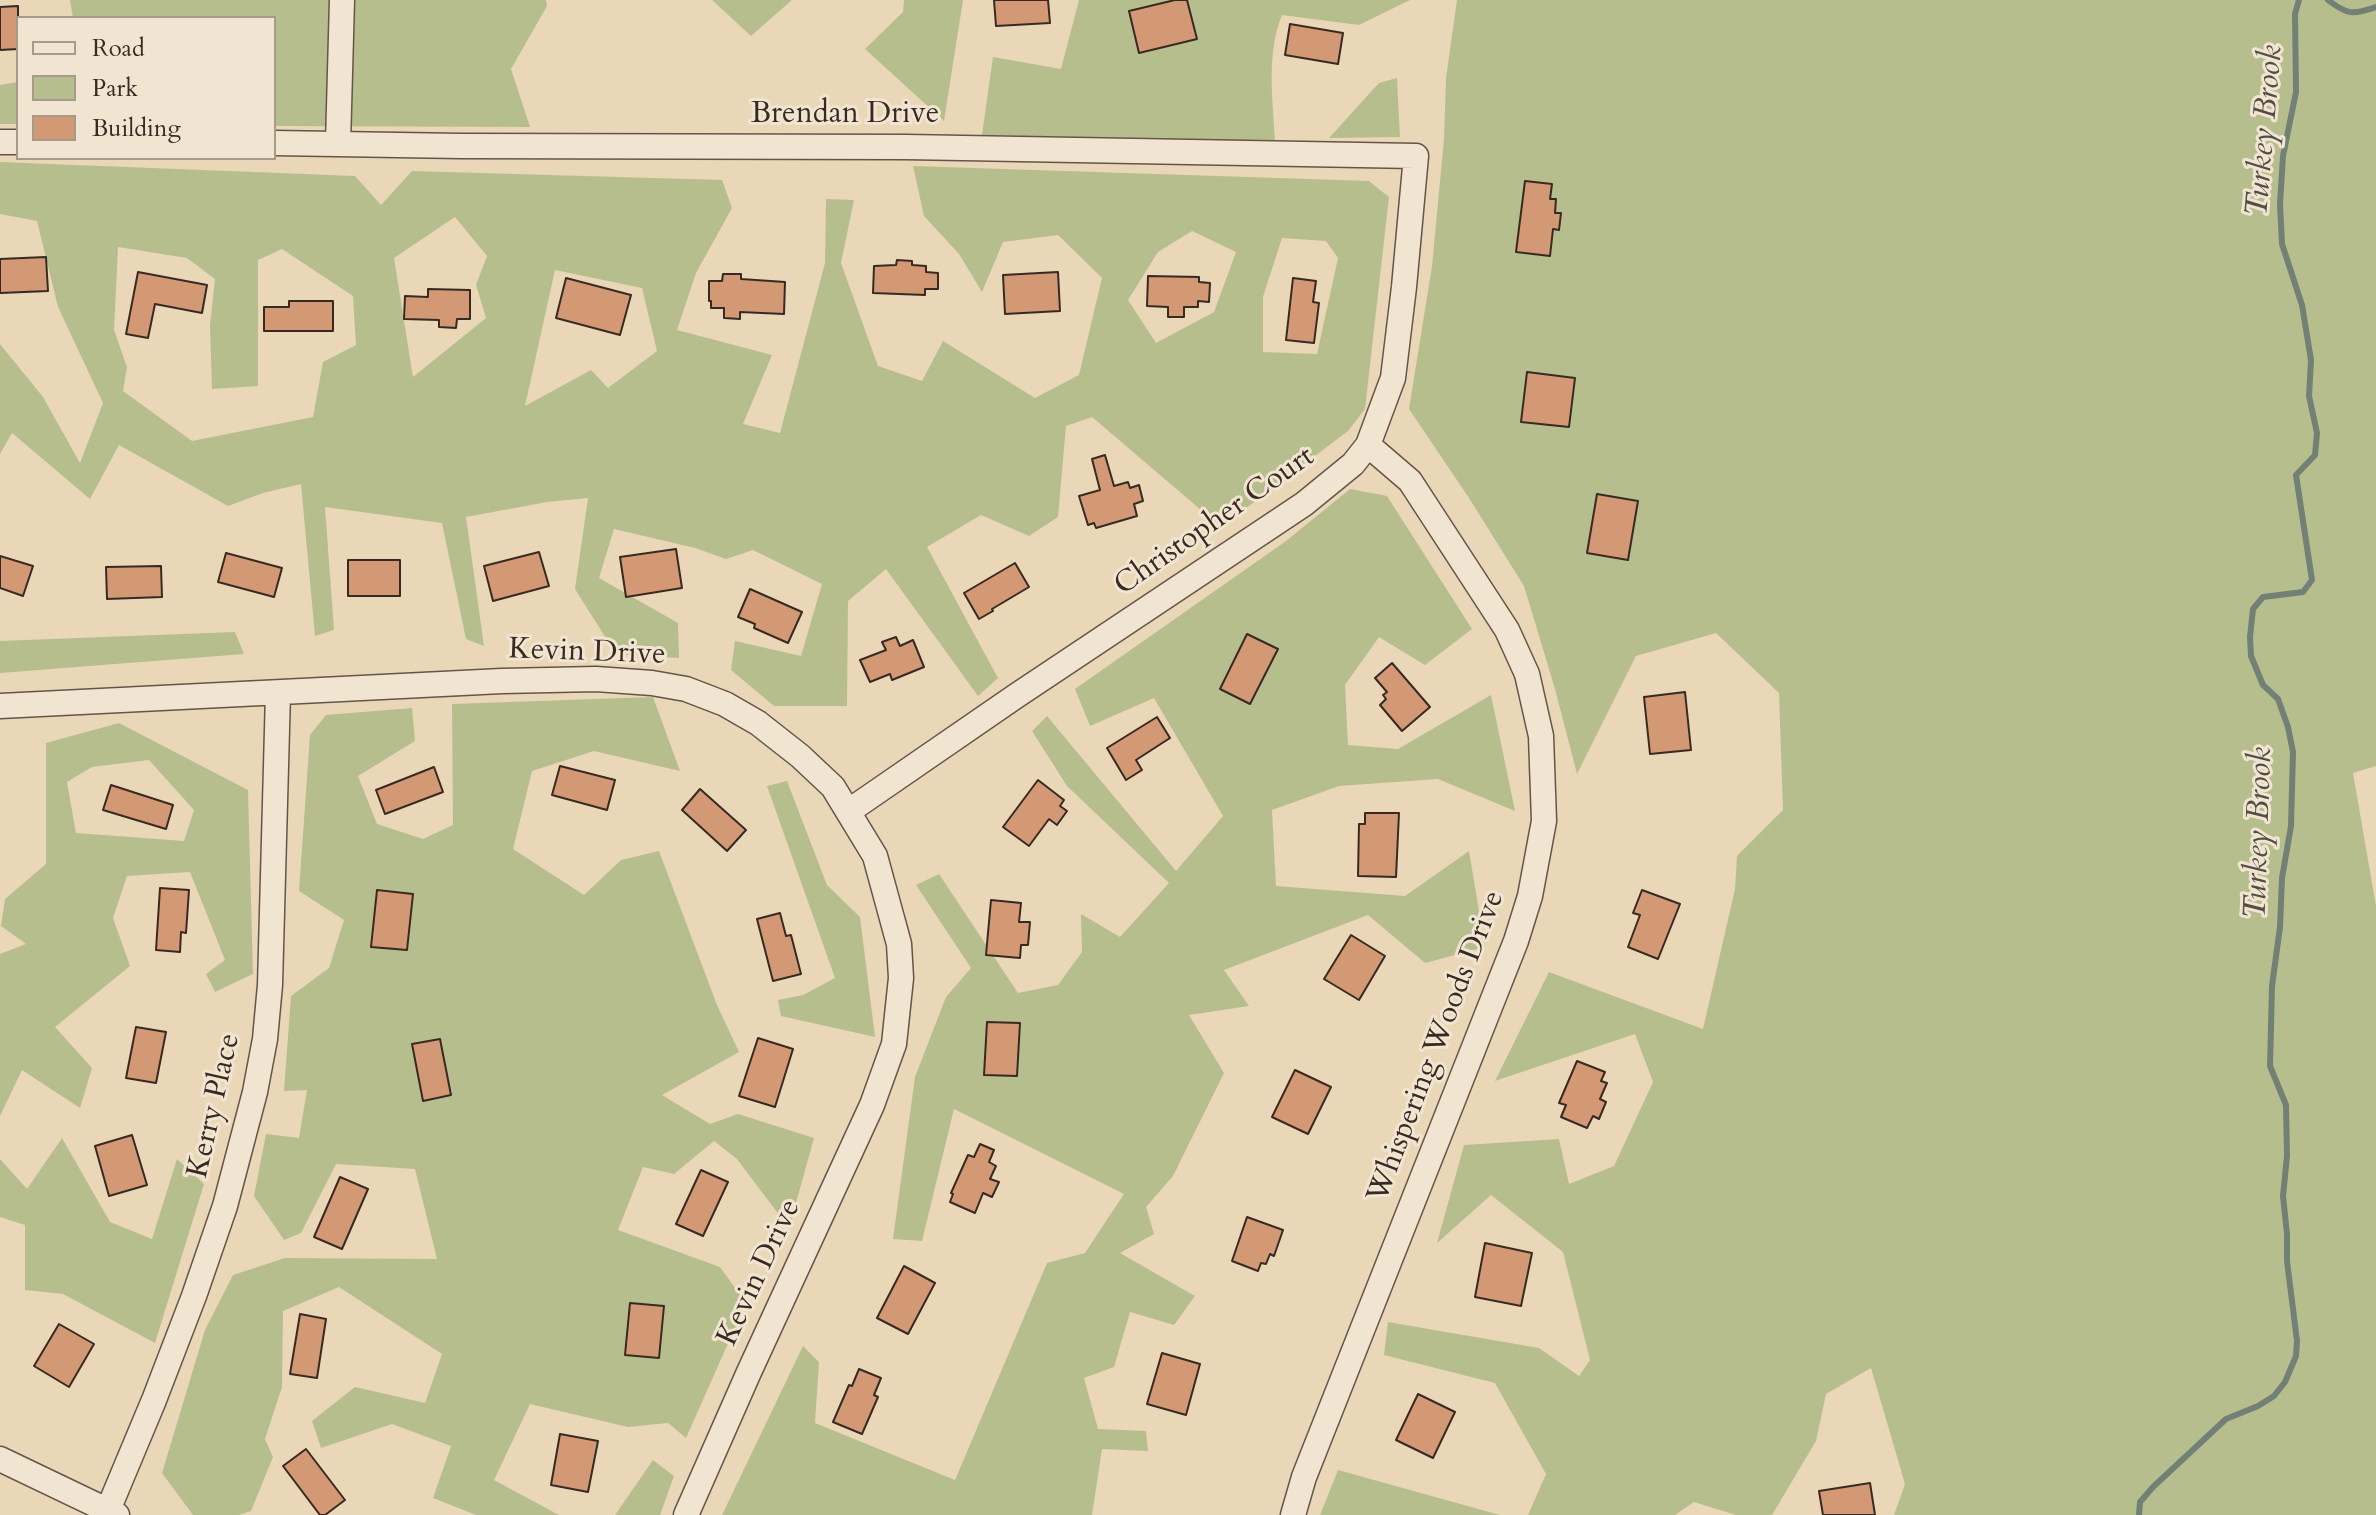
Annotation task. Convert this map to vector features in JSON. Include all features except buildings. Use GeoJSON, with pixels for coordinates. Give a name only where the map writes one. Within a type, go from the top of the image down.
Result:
{"type":"FeatureCollection","features":[{"type":"Feature","properties":{"kind":"street"},"geometry":{"type":"LineString","coordinates":[[338,144],[342,0]]}},
{"type":"Feature","properties":{"kind":"street","name":"Brendan Drive"},"geometry":{"type":"LineString","coordinates":[[276,143],[906,147],[1416,156]]}},
{"type":"Feature","properties":{"kind":"street","name":"Christopher Court"},"geometry":{"type":"LineString","coordinates":[[849,811],[1304,504],[1353,464],[1368,445],[1393,378],[1416,156]]}},
{"type":"Feature","properties":{"kind":"street","name":"Whispering Woods Drive"},"geometry":{"type":"LineString","coordinates":[[1293,1515],[1310,1463],[1516,941],[1530,896],[1544,821],[1541,736],[1527,674],[1507,630],[1410,481],[1368,445]]}},
{"type":"Feature","properties":{"kind":"street","name":"Kevin Drive"},"geometry":{"type":"LineString","coordinates":[[0,706],[502,681],[596,679],[652,683],[686,689],[725,704],[758,723],[833,787],[875,856],[899,944],[900,992],[894,1044],[872,1105],[686,1515]]}},
{"type":"Feature","properties":{"kind":"street","name":"Kerry Place"},"geometry":{"type":"LineString","coordinates":[[112,1513],[225,1206],[255,1092],[265,1039],[270,985],[278,693]]}},
{"type":"Feature","properties":{"kind":"street"},"geometry":{"type":"LineString","coordinates":[[0,1459],[112,1513]]}},
{"type":"Feature","properties":{"kind":"green space"},"geometry":{"type":"Polygon","coordinates":[[[70,0],[546,0],[547,6],[511,69],[530,127],[276,126],[276,16],[73,16],[70,0]]]}},
{"type":"Feature","properties":{"kind":"green space"},"geometry":{"type":"Polygon","coordinates":[[[712,0],[792,0],[751,36],[712,0]]]}},
{"type":"Feature","properties":{"kind":"green space"},"geometry":{"type":"Polygon","coordinates":[[[904,0],[963,0],[944,121],[865,49],[903,12],[904,0]]]}},
{"type":"Feature","properties":{"kind":"green space"},"geometry":{"type":"Polygon","coordinates":[[[1079,0],[1410,0],[1359,25],[1282,15],[1272,61],[1275,142],[982,135],[993,57],[1061,69],[1079,0]]]}},
{"type":"Feature","properties":{"kind":"green space"},"geometry":{"type":"Polygon","coordinates":[[[1457,0],[2376,0],[2376,766],[2353,773],[2376,906],[2376,1515],[1894,1515],[1905,1484],[1871,1368],[1826,1394],[1816,1441],[1772,1515],[1736,1515],[1694,1502],[1675,1515],[1528,1515],[1546,1474],[1495,1383],[1384,1355],[1388,1322],[1539,1348],[1579,1376],[1590,1360],[1563,1252],[1491,1195],[1437,1243],[1464,1145],[1559,1139],[1569,1184],[1614,1166],[1653,1082],[1635,1034],[1495,1081],[1549,972],[1703,1029],[1735,889],[1737,856],[1783,810],[1779,693],[1716,633],[1636,656],[1577,774],[1524,586],[1409,409],[1432,266],[1444,139],[1446,78],[1457,0]]]}},
{"type":"Feature","properties":{"kind":"green space"},"geometry":{"type":"Polygon","coordinates":[[[1397,78],[1400,137],[1329,138],[1379,83],[1397,78]]]}},
{"type":"Feature","properties":{"kind":"green space"},"geometry":{"type":"Polygon","coordinates":[[[16,82],[16,124],[0,124],[0,85],[16,82]]]}},
{"type":"Feature","properties":{"kind":"green space"},"geometry":{"type":"Polygon","coordinates":[[[0,162],[355,176],[381,205],[412,171],[722,180],[732,208],[696,273],[677,330],[772,355],[743,424],[780,433],[825,263],[826,199],[854,200],[841,263],[878,366],[922,381],[943,341],[1035,398],[1079,375],[1102,278],[1058,235],[1003,242],[982,292],[959,254],[924,216],[913,166],[1369,181],[1389,197],[1365,409],[1348,431],[1221,527],[1092,417],[1066,426],[1058,517],[1029,536],[981,515],[927,547],[998,678],[978,696],[886,569],[848,601],[847,706],[774,706],[731,670],[735,641],[801,656],[822,584],[753,550],[726,559],[695,548],[614,529],[599,578],[678,623],[679,658],[616,654],[575,589],[588,498],[466,517],[484,646],[466,639],[442,523],[325,507],[334,630],[315,636],[301,484],[228,506],[119,445],[90,499],[12,433],[0,454],[0,344],[43,397],[80,463],[103,403],[58,307],[37,221],[0,214],[0,162]],[[455,217],[394,258],[413,377],[486,318],[476,285],[487,256],[455,217]],[[1192,231],[1158,252],[1128,300],[1156,343],[1214,312],[1236,252],[1192,231]],[[1282,238],[1263,297],[1263,352],[1317,354],[1338,258],[1326,241],[1282,238]],[[118,247],[114,330],[127,367],[123,391],[192,441],[313,417],[323,362],[356,345],[353,296],[282,249],[258,260],[258,386],[212,389],[210,325],[215,279],[187,258],[118,247]],[[555,270],[525,406],[591,370],[608,388],[657,351],[642,288],[555,270]]]}},
{"type":"Feature","properties":{"kind":"green space"},"geometry":{"type":"Polygon","coordinates":[[[1350,489],[1387,496],[1472,629],[1425,665],[1379,637],[1345,685],[1348,745],[1398,749],[1491,695],[1515,811],[1438,779],[1339,786],[1272,810],[1276,886],[1405,896],[1469,851],[1485,947],[1425,963],[1368,915],[1224,970],[1249,1006],[1189,1015],[1224,1073],[1173,1176],[1146,1207],[1154,1234],[1120,1253],[1195,1296],[1174,1325],[1130,1312],[1114,1367],[1084,1378],[1098,1429],[1146,1431],[1148,1451],[1102,1449],[1092,1515],[722,1515],[803,1346],[819,1362],[815,1423],[955,1480],[1047,1263],[1085,1253],[1124,1194],[954,1109],[922,1241],[893,1239],[915,1077],[946,997],[971,968],[916,885],[939,874],[1018,993],[1058,985],[1082,952],[1081,914],[1120,937],[1169,883],[1067,786],[1032,731],[1047,716],[1176,871],[1223,816],[1154,698],[1090,726],[1075,689],[1286,541],[1350,489]]]}},
{"type":"Feature","properties":{"kind":"green space"},"geometry":{"type":"Polygon","coordinates":[[[235,632],[244,654],[0,673],[0,641],[235,632]]]}},
{"type":"Feature","properties":{"kind":"green space"},"geometry":{"type":"Polygon","coordinates":[[[653,697],[680,771],[594,751],[532,771],[513,849],[584,895],[621,860],[659,851],[717,1005],[739,1052],[662,1095],[710,1124],[738,1114],[814,1138],[789,1228],[737,1159],[714,1141],[674,1174],[643,1167],[618,1230],[720,1267],[746,1303],[686,1438],[668,1423],[628,1427],[530,1404],[494,1480],[559,1515],[476,1515],[433,1498],[451,1446],[392,1424],[321,1448],[312,1421],[355,1387],[425,1403],[442,1354],[339,1287],[283,1311],[282,1387],[265,1439],[273,1457],[251,1511],[239,1515],[193,1515],[162,1473],[205,1330],[233,1275],[285,1258],[437,1259],[415,1169],[336,1164],[301,1233],[284,1240],[254,1196],[266,1134],[299,1138],[307,1090],[284,1091],[291,996],[329,968],[344,920],[299,891],[310,735],[326,715],[412,708],[415,741],[358,776],[377,824],[423,839],[453,825],[452,704],[653,697]]]}},
{"type":"Feature","properties":{"kind":"green space"},"geometry":{"type":"Polygon","coordinates":[[[119,723],[248,790],[253,974],[215,992],[206,974],[225,960],[190,872],[127,876],[113,918],[130,966],[55,1027],[92,1068],[80,1108],[22,1070],[0,1116],[0,954],[26,944],[1,926],[5,899],[46,864],[46,743],[119,723]],[[149,760],[92,767],[67,782],[76,833],[184,841],[194,810],[149,760]]]}},
{"type":"Feature","properties":{"kind":"green space"},"geometry":{"type":"Polygon","coordinates":[[[787,781],[827,885],[860,917],[875,1037],[781,1016],[778,1000],[803,995],[835,978],[767,786],[787,781]]]}},
{"type":"Feature","properties":{"kind":"green space"},"geometry":{"type":"Polygon","coordinates":[[[62,1138],[110,1222],[152,1239],[177,1159],[204,1184],[155,1343],[63,1294],[25,1290],[25,1225],[0,1217],[0,1159],[27,1189],[62,1138]]]}},
{"type":"Feature","properties":{"kind":"green space"},"geometry":{"type":"Polygon","coordinates":[[[653,1460],[674,1476],[660,1515],[615,1515],[653,1460]]]}},
{"type":"Feature","properties":{"kind":"green space"},"geometry":{"type":"Polygon","coordinates":[[[1338,1470],[1500,1515],[1320,1515],[1338,1470]]]}},
{"type":"Feature","properties":{"kind":"waterway","name":"Turkey Brook"},"geometry":{"type":"LineString","coordinates":[[2139,1515],[2140,1502],[2153,1487],[2226,1419],[2274,1396],[2285,1382],[2296,1356],[2283,1196],[2287,1156],[2286,1105],[2270,1066],[2272,986],[2280,927],[2282,878],[2291,826],[2293,752],[2278,699],[2263,685],[2251,656],[2250,637],[2253,609],[2263,597],[2303,592],[2312,580],[2296,475],[2315,455],[2317,433],[2309,396],[2311,360],[2302,305],[2282,244],[2280,204],[2283,156],[2296,92],[2295,14],[2299,0]]}},
{"type":"Feature","properties":{"kind":"waterway","name":"Turkey Brook"},"geometry":{"type":"LineString","coordinates":[[2328,0],[2350,12],[2376,7]]}}]}
